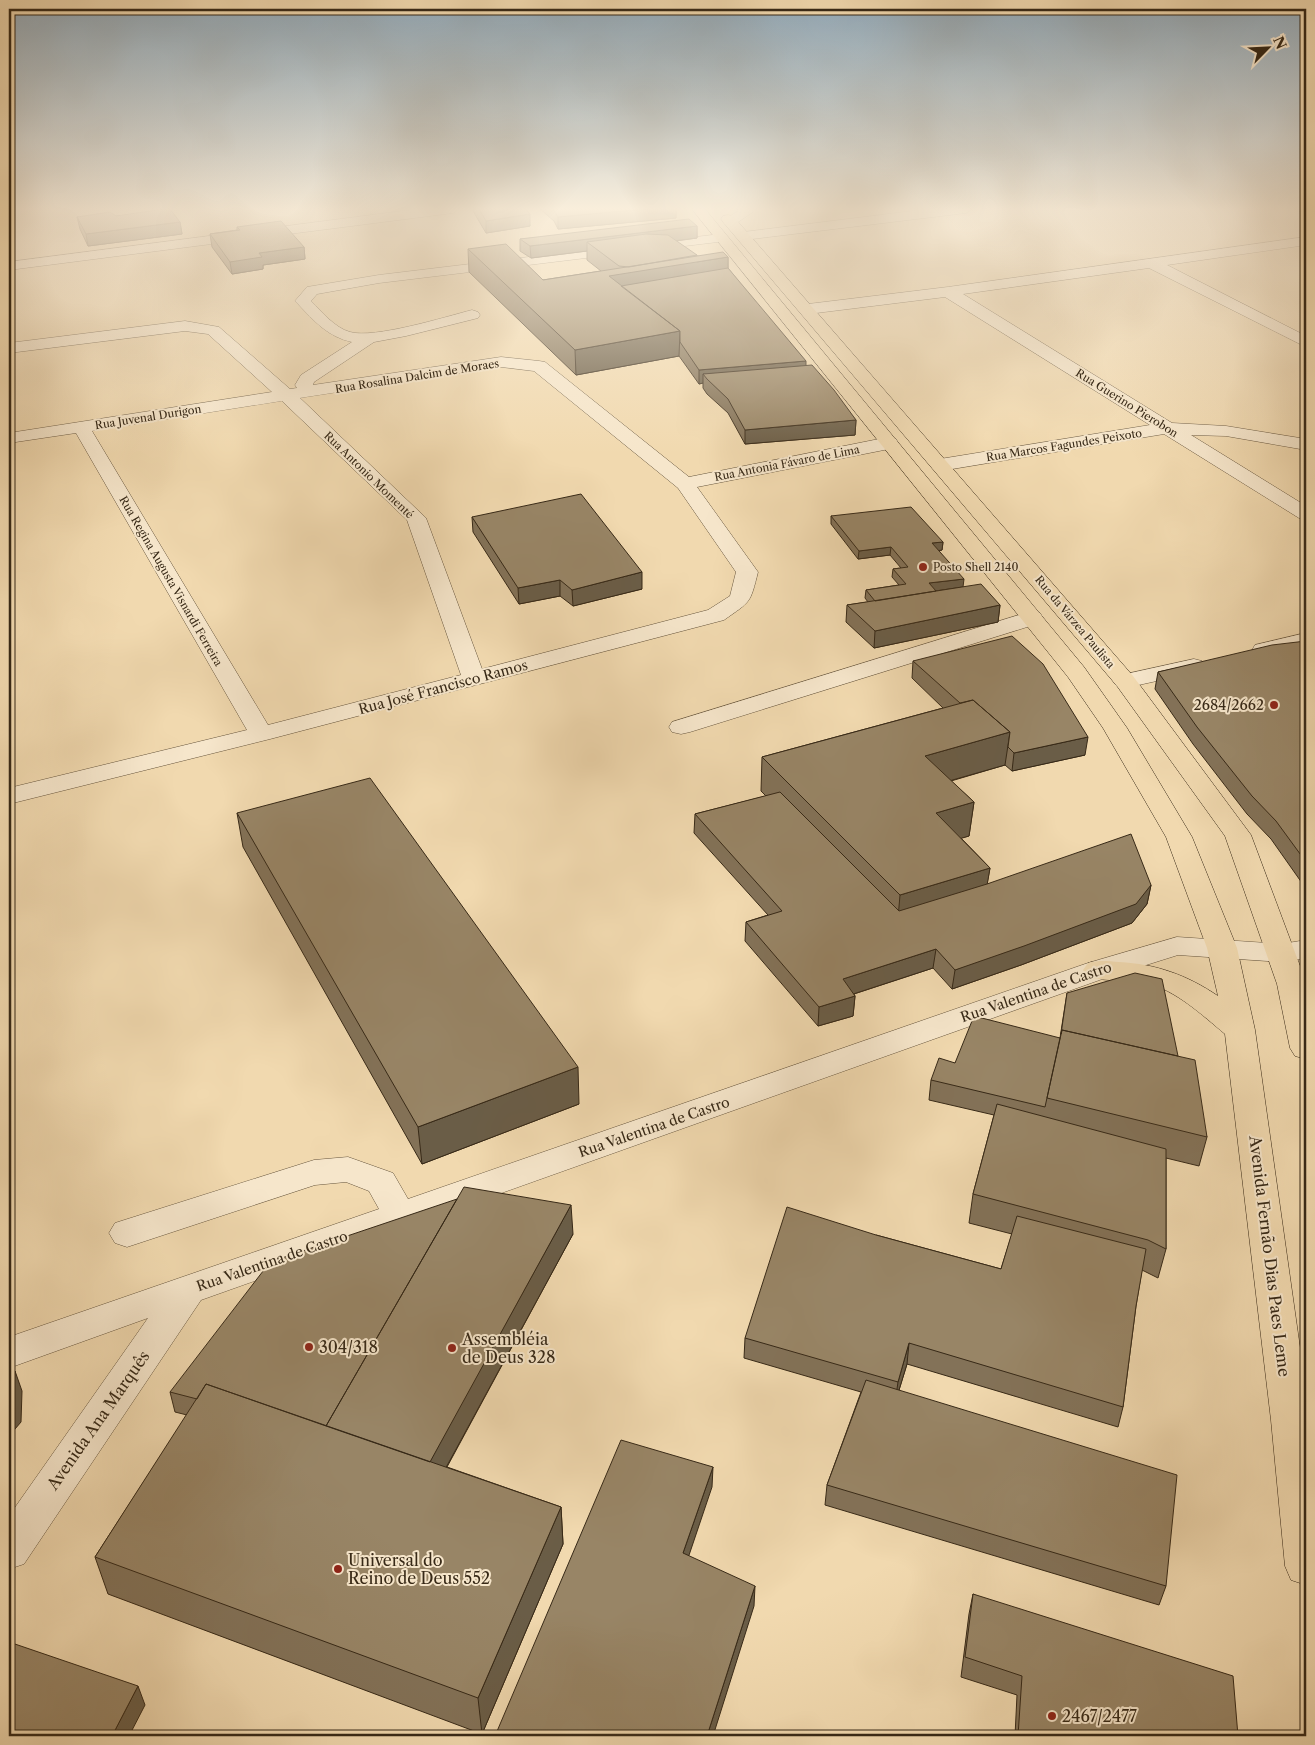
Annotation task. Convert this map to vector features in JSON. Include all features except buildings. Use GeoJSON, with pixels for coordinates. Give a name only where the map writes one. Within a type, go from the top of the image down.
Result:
{"type":"FeatureCollection","features":[{"type":"Feature","properties":{"kind":"main road","name":"Rua da Várzea Paulista"},"geometry":{"type":"LineString","coordinates":[[780,290],[889,443],[1076,672],[1116,728],[1179,837],[1222,948]]}},
{"type":"Feature","properties":{"kind":"main road","name":"Rua da Várzea Paulista"},"geometry":{"type":"LineString","coordinates":[[791,290],[1125,681],[1238,835],[1294,951]]}},
{"type":"Feature","properties":{"kind":"main road","name":"Avenida Fernão Dias Paes Leme"},"geometry":{"type":"LineString","coordinates":[[1222,948],[1240,1030],[1291,1420],[1306,1566]]}},
{"type":"Feature","properties":{"kind":"main road"},"geometry":{"type":"LineString","coordinates":[[1294,951],[1292,984],[1306,1048]]}},
{"type":"Feature","properties":{"kind":"main road"},"geometry":{"type":"LineString","coordinates":[[1098,970],[1152,975],[1177,984],[1197,996],[1240,1030]]}},
{"type":"Feature","properties":{"kind":"street"},"geometry":{"type":"LineString","coordinates":[[312,290],[303,301],[320,318],[344,336],[358,339],[472,315]]}},
{"type":"Feature","properties":{"kind":"street"},"geometry":{"type":"LineString","coordinates":[[808,310],[959,290]]}},
{"type":"Feature","properties":{"kind":"street"},"geometry":{"type":"LineString","coordinates":[[1205,290],[1306,342]]}},
{"type":"Feature","properties":{"kind":"street","name":"Rua Guerino Pierobon"},"geometry":{"type":"LineString","coordinates":[[948,292],[1306,514]]}},
{"type":"Feature","properties":{"kind":"street","name":"Rua Antonio Momenté"},"geometry":{"type":"LineString","coordinates":[[9,348],[185,326],[213,330],[288,396],[416,518],[474,678]]}},
{"type":"Feature","properties":{"kind":"street"},"geometry":{"type":"LineString","coordinates":[[308,393],[304,385],[307,379],[371,337]]}},
{"type":"Feature","properties":{"kind":"street","name":"Rua Rosalina Dalcim de Moraes"},"geometry":{"type":"LineString","coordinates":[[288,396],[501,362],[539,366],[685,484]]}},
{"type":"Feature","properties":{"kind":"street","name":"Rua Juvenal Durigon"},"geometry":{"type":"LineString","coordinates":[[9,438],[288,396]]}},
{"type":"Feature","properties":{"kind":"street","name":"Rua Regina Augusta Visnardi Ferreira"},"geometry":{"type":"LineString","coordinates":[[80,427],[261,734]]}},
{"type":"Feature","properties":{"kind":"street","name":"Rua Marcos Fagundes Peixoto"},"geometry":{"type":"LineString","coordinates":[[940,465],[1166,428],[1226,431],[1306,444]]}},
{"type":"Feature","properties":{"kind":"street","name":"Rua Antonia Fávaro de Lima"},"geometry":{"type":"LineString","coordinates":[[685,484],[889,443]]}},
{"type":"Feature","properties":{"kind":"street","name":"Rua José Francisco Ramos"},"geometry":{"type":"LineString","coordinates":[[9,796],[261,734],[716,615],[740,599],[747,572],[685,484]]}},
{"type":"Feature","properties":{"kind":"street"},"geometry":{"type":"LineString","coordinates":[[682,727],[1032,618]]}},
{"type":"Feature","properties":{"kind":"street"},"geometry":{"type":"LineString","coordinates":[[1239,655],[1306,640]]}},
{"type":"Feature","properties":{"kind":"street"},"geometry":{"type":"LineString","coordinates":[[1125,681],[1211,662]]}},
{"type":"Feature","properties":{"kind":"street","name":"Rua Valentina de Castro"},"geometry":{"type":"LineString","coordinates":[[9,1352],[1098,970],[1177,946],[1294,951]]}},
{"type":"Feature","properties":{"kind":"street"},"geometry":{"type":"LineString","coordinates":[[127,1233],[314,1173],[348,1169],[382,1182],[400,1216]]}},
{"type":"Feature","properties":{"kind":"street","name":"Avenida Ana Marquês"},"geometry":{"type":"LineString","coordinates":[[9,1550],[187,1291]]}},
{"type":"Feature","properties":{"kind":"place","name":"Posto Shell 2140"},"geometry":{"type":"Point","coordinates":[923,567]}},
{"type":"Feature","properties":{"kind":"place","name":"2684/2662"},"geometry":{"type":"Point","coordinates":[1274,705]}},
{"type":"Feature","properties":{"kind":"place","name":"304/318"},"geometry":{"type":"Point","coordinates":[309,1347]}},
{"type":"Feature","properties":{"kind":"place","name":"Assembléia de Deus 328"},"geometry":{"type":"Point","coordinates":[452,1348]}},
{"type":"Feature","properties":{"kind":"place","name":"Universal do Reino de Deus 552"},"geometry":{"type":"Point","coordinates":[338,1569]}},
{"type":"Feature","properties":{"kind":"place","name":"2467/2477"},"geometry":{"type":"Point","coordinates":[1052,1716]}}]}
